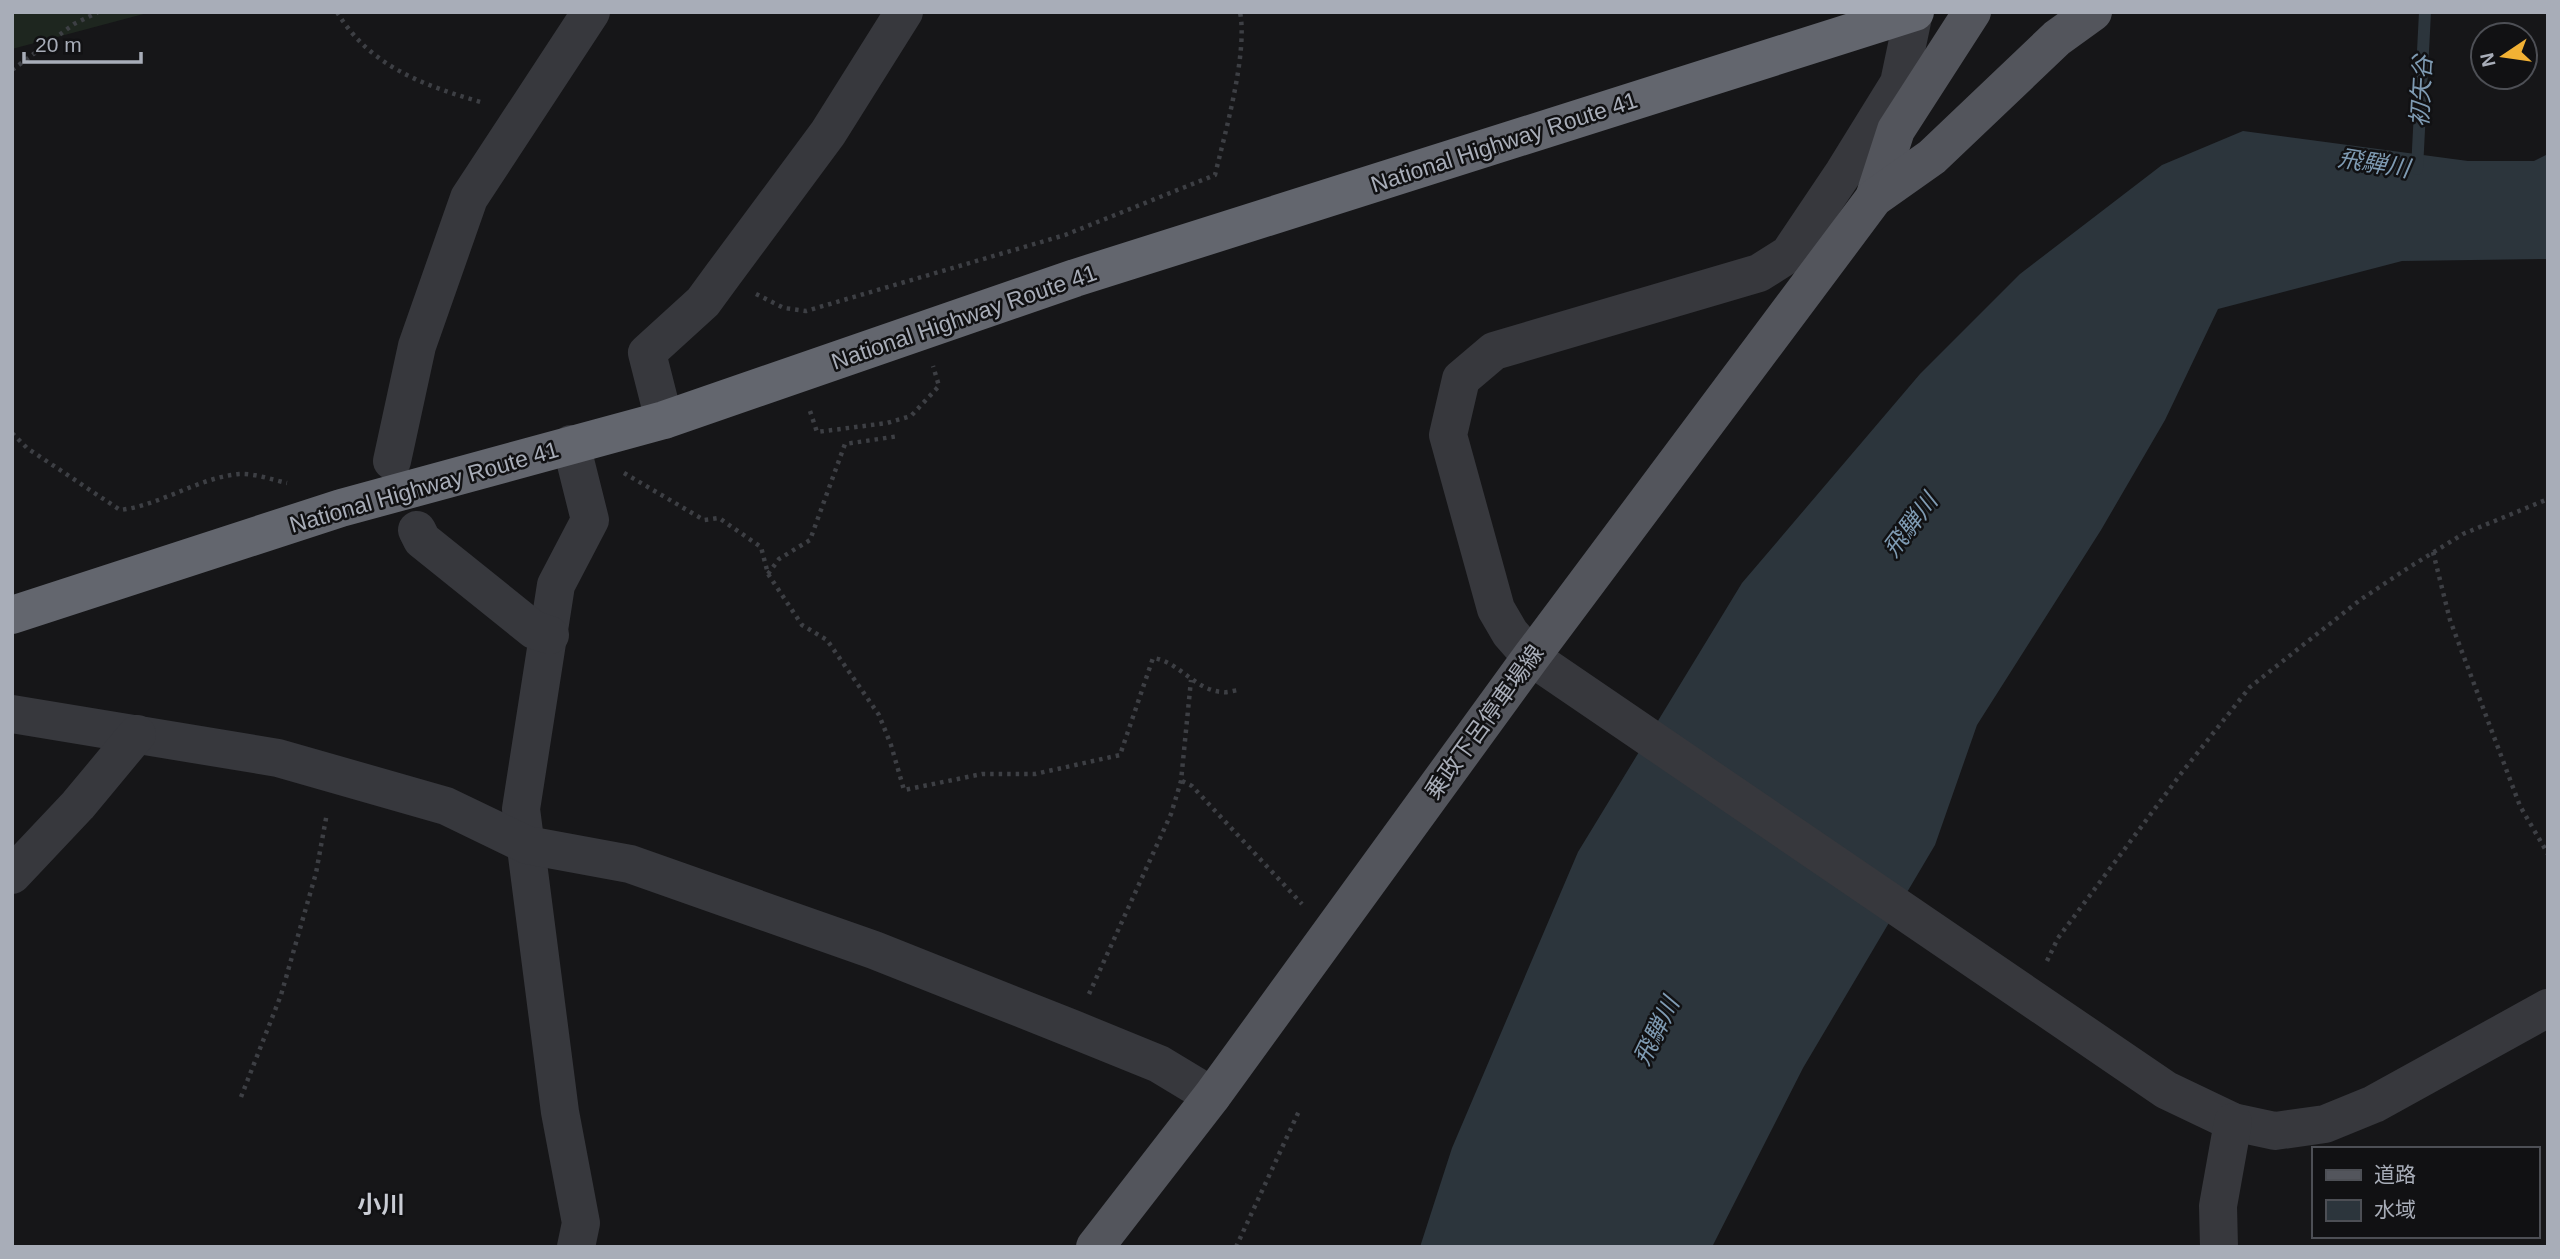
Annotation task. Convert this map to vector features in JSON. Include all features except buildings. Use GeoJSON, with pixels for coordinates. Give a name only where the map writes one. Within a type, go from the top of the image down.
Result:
{"type":"FeatureCollection","features":[{"type":"Feature","properties":{"kind":"highway","name":"National Highway Route 41"},"geometry":{"type":"LineString","coordinates":[[12,615],[341,508],[664,420],[1075,278],[1914,12]]}},
{"type":"Feature","properties":{"kind":"main road"},"geometry":{"type":"LineString","coordinates":[[1874,198],[1896,130],[1972,12]]}},
{"type":"Feature","properties":{"kind":"main road"},"geometry":{"type":"LineString","coordinates":[[1874,198],[1932,157],[2057,38],[2093,12]]}},
{"type":"Feature","properties":{"kind":"main road","name":"乗政下呂停車場線"},"geometry":{"type":"LineString","coordinates":[[1095,1247],[1212,1096],[1531,657],[1874,198]]}},
{"type":"Feature","properties":{"kind":"street"},"geometry":{"type":"LineString","coordinates":[[392,461],[417,346],[469,198],[591,12]]}},
{"type":"Feature","properties":{"kind":"street"},"geometry":{"type":"LineString","coordinates":[[664,420],[647,353],[703,302],[828,133],[904,12]]}},
{"type":"Feature","properties":{"kind":"street"},"geometry":{"type":"LineString","coordinates":[[1914,12],[1899,83],[1789,254],[1759,273],[1494,351],[1461,379],[1448,435],[1496,609],[1510,633],[1531,657],[2166,1090],[2233,1122],[2275,1130],[2325,1124],[2374,1104],[2548,1008]]}},
{"type":"Feature","properties":{"kind":"street"},"geometry":{"type":"LineString","coordinates":[[571,444],[590,520],[556,585],[521,809],[560,1112],[581,1223],[576,1247]]}},
{"type":"Feature","properties":{"kind":"street"},"geometry":{"type":"LineString","coordinates":[[417,530],[422,540],[534,631],[550,635]]}},
{"type":"Feature","properties":{"kind":"street"},"geometry":{"type":"LineString","coordinates":[[12,714],[278,758],[446,806],[527,845],[631,864],[874,950],[1159,1064],[1212,1096]]}},
{"type":"Feature","properties":{"kind":"street"},"geometry":{"type":"LineString","coordinates":[[12,875],[78,805],[137,734]]}},
{"type":"Feature","properties":{"kind":"street"},"geometry":{"type":"LineString","coordinates":[[2219,1247],[2218,1206],[2233,1122]]}},
{"type":"Feature","properties":{"kind":"path"},"geometry":{"type":"LineString","coordinates":[[12,70],[74,24],[98,12]]}},
{"type":"Feature","properties":{"kind":"path"},"geometry":{"type":"LineString","coordinates":[[337,12],[349,31],[366,49],[391,68],[453,94],[506,109],[520,120]]}},
{"type":"Feature","properties":{"kind":"path"},"geometry":{"type":"LineString","coordinates":[[722,276],[784,308],[806,311],[1065,235],[1215,175],[1231,105],[1243,28],[1240,12]]}},
{"type":"Feature","properties":{"kind":"path"},"geometry":{"type":"LineString","coordinates":[[12,433],[27,448],[120,510],[162,501],[179,490],[241,474],[296,485]]}},
{"type":"Feature","properties":{"kind":"path"},"geometry":{"type":"LineString","coordinates":[[768,574],[779,559],[810,540],[845,444],[899,436]]}},
{"type":"Feature","properties":{"kind":"path"},"geometry":{"type":"LineString","coordinates":[[624,472],[704,520],[719,518],[761,547],[768,574],[802,625],[827,639],[879,715],[904,790],[982,774],[1035,774],[1120,755],[1153,658],[1167,659],[1191,680],[1222,693],[1240,690]]}},
{"type":"Feature","properties":{"kind":"path"},"geometry":{"type":"LineString","coordinates":[[2030,996],[2058,938],[2183,771],[2250,687],[2360,600],[2433,552],[2463,534],[2548,499]]}},
{"type":"Feature","properties":{"kind":"path"},"geometry":{"type":"LineString","coordinates":[[2433,552],[2450,620],[2516,793],[2548,854]]}},
{"type":"Feature","properties":{"kind":"path"},"geometry":{"type":"LineString","coordinates":[[1073,1030],[1171,814],[1181,781],[1191,680]]}},
{"type":"Feature","properties":{"kind":"path"},"geometry":{"type":"LineString","coordinates":[[241,1097],[281,995],[316,873],[334,774]]}},
{"type":"Feature","properties":{"kind":"path"},"geometry":{"type":"LineString","coordinates":[[1181,781],[1192,786],[1300,902],[1334,927]]}},
{"type":"Feature","properties":{"kind":"path"},"geometry":{"type":"LineString","coordinates":[[1236,1247],[1299,1111]]}},
{"type":"Feature","properties":{"kind":"shaded area"},"geometry":{"type":"Polygon","coordinates":[[[12,12],[151,12],[12,49],[12,12]]]}},
{"type":"Feature","properties":{"kind":"water","name":"飛騨川"},"geometry":{"type":"Polygon","coordinates":[[[2243,131],[2468,161],[2534,161],[2548,154],[2548,259],[2402,261],[2218,309],[2165,420],[2101,530],[1977,725],[1935,845],[1803,1068],[1712,1247],[1420,1247],[1452,1148],[1578,852],[1742,583],[1920,374],[2020,274],[2162,165],[2243,131]]]}},
{"type":"Feature","properties":{"kind":"waterway","name":"初矢谷"},"geometry":{"type":"LineString","coordinates":[[2417,169],[2425,12]]}},
{"type":"Feature","properties":{"kind":"district","name":"小川"},"geometry":{"type":"Point","coordinates":[381,1204]}}]}
